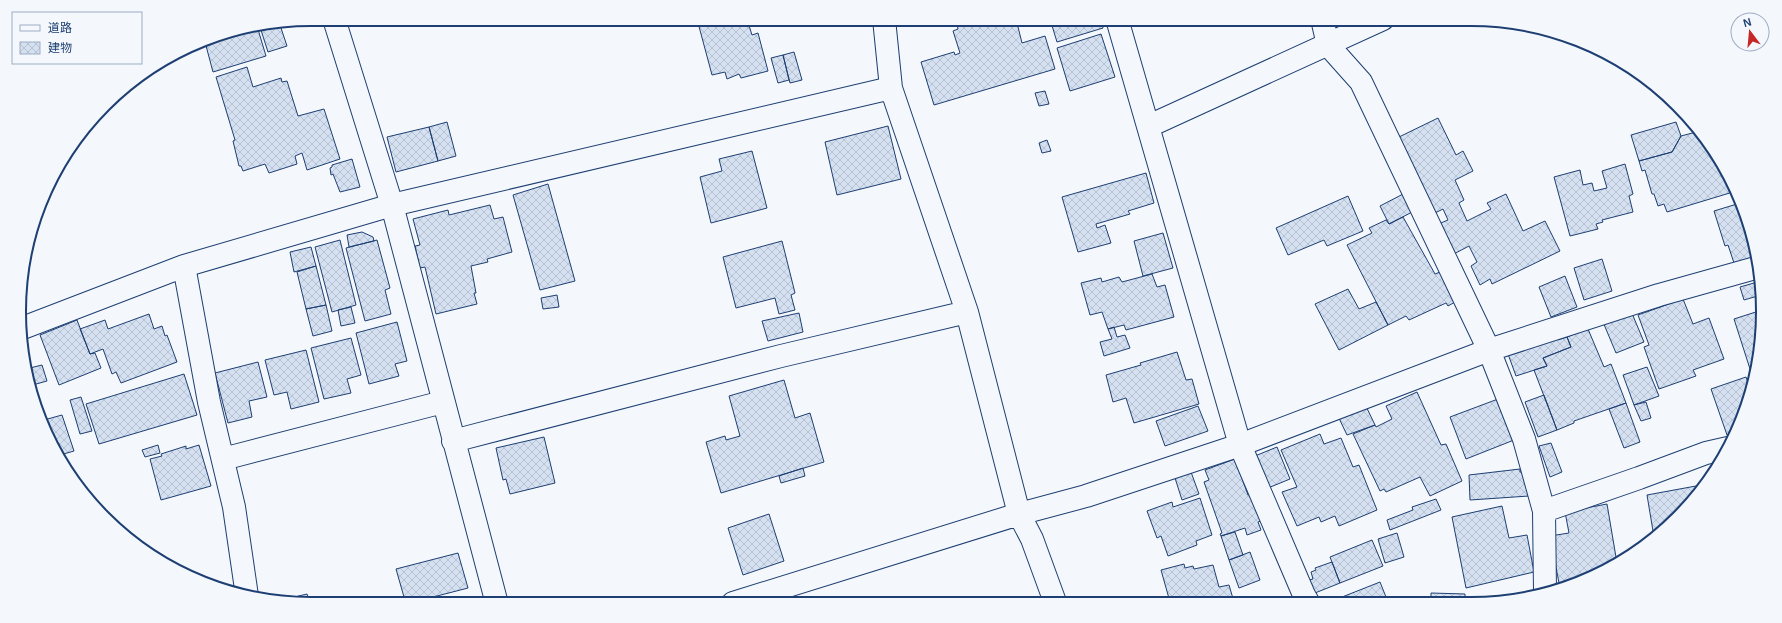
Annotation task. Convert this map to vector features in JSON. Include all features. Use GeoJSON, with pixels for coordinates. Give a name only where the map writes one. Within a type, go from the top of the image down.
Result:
{"type":"FeatureCollection","features":[{"type":"Feature","properties":{"kind":"street"},"geometry":{"type":"LineString","coordinates":[[336,26],[392,204],[453,442],[495,597]]}},
{"type":"Feature","properties":{"kind":"street"},"geometry":{"type":"LineString","coordinates":[[885,26],[891,88],[966,312],[1019,514],[1032,539],[1053,597]]}},
{"type":"Feature","properties":{"kind":"street"},"geometry":{"type":"LineString","coordinates":[[1119,26],[1240,445],[1305,597]]}},
{"type":"Feature","properties":{"kind":"street"},"geometry":{"type":"LineString","coordinates":[[1324,26],[1328,45],[1361,82],[1488,350],[1524,439],[1544,511],[1545,587]]}},
{"type":"Feature","properties":{"kind":"street"},"geometry":{"type":"LineString","coordinates":[[1149,126],[1368,26]]}},
{"type":"Feature","properties":{"kind":"street"},"geometry":{"type":"LineString","coordinates":[[27,326],[184,266],[392,204],[891,88]]}},
{"type":"Feature","properties":{"kind":"street"},"geometry":{"type":"LineString","coordinates":[[184,266],[209,402],[234,508],[246,589]]}},
{"type":"Feature","properties":{"kind":"street"},"geometry":{"type":"LineString","coordinates":[[753,597],[1019,514],[1086,496],[1240,445],[1488,350],[1659,295],[1753,270]]}},
{"type":"Feature","properties":{"kind":"street"},"geometry":{"type":"LineString","coordinates":[[453,442],[781,356],[966,312]]}},
{"type":"Feature","properties":{"kind":"street"},"geometry":{"type":"LineString","coordinates":[[223,459],[443,402]]}},
{"type":"Feature","properties":{"kind":"street"},"geometry":{"type":"LineString","coordinates":[[1544,511],[1639,478],[1706,452],[1721,449]]}},
{"type":"Feature","properties":{"kind":"building"},"geometry":{"type":"Polygon","coordinates":[[[699,26],[749,26],[752,35],[758,33],[768,71],[741,78],[739,74],[727,79],[725,72],[712,75],[699,26]]]}},
{"type":"Feature","properties":{"kind":"building"},"geometry":{"type":"Polygon","coordinates":[[[957,26],[1018,26],[1022,43],[1045,36],[1055,69],[934,105],[921,62],[954,52],[955,55],[960,53],[953,31],[958,29],[957,26]]]}},
{"type":"Feature","properties":{"kind":"building"},"geometry":{"type":"Polygon","coordinates":[[[1052,26],[1103,26],[1103,28],[1057,42],[1052,26]]]}},
{"type":"Feature","properties":{"kind":"building"},"geometry":{"type":"Polygon","coordinates":[[[281,28],[287,46],[268,52],[261,30],[281,28]]]}},
{"type":"Feature","properties":{"kind":"building"},"geometry":{"type":"Polygon","coordinates":[[[258,31],[266,56],[213,72],[206,46],[258,31]]]}},
{"type":"Feature","properties":{"kind":"building"},"geometry":{"type":"Polygon","coordinates":[[[1101,34],[1115,77],[1070,91],[1057,48],[1101,34]]]}},
{"type":"Feature","properties":{"kind":"building"},"geometry":{"type":"Polygon","coordinates":[[[794,52],[802,80],[790,83],[783,55],[794,52]]]}},
{"type":"Feature","properties":{"kind":"building"},"geometry":{"type":"Polygon","coordinates":[[[783,55],[789,80],[778,83],[771,58],[783,55]]]}},
{"type":"Feature","properties":{"kind":"building"},"geometry":{"type":"Polygon","coordinates":[[[247,67],[253,87],[281,78],[282,82],[287,81],[298,116],[324,109],[340,159],[307,170],[302,153],[295,156],[297,164],[269,173],[265,164],[243,171],[241,166],[239,166],[233,141],[235,140],[216,77],[247,67]]]}},
{"type":"Feature","properties":{"kind":"building"},"geometry":{"type":"Polygon","coordinates":[[[1045,91],[1049,104],[1039,106],[1035,93],[1045,91]]]}},
{"type":"Feature","properties":{"kind":"building"},"geometry":{"type":"Polygon","coordinates":[[[1438,118],[1456,155],[1463,151],[1473,171],[1455,180],[1464,200],[1459,203],[1467,221],[1491,209],[1487,203],[1506,194],[1523,231],[1545,221],[1560,251],[1492,284],[1490,279],[1480,285],[1471,266],[1477,262],[1469,246],[1450,256],[1436,225],[1448,220],[1443,209],[1435,213],[1399,137],[1438,118]]]}},
{"type":"Feature","properties":{"kind":"building"},"geometry":{"type":"Polygon","coordinates":[[[447,122],[456,156],[438,161],[429,127],[447,122]]]}},
{"type":"Feature","properties":{"kind":"building"},"geometry":{"type":"Polygon","coordinates":[[[1676,122],[1681,136],[1672,152],[1639,161],[1631,135],[1676,122]]]}},
{"type":"Feature","properties":{"kind":"building"},"geometry":{"type":"Polygon","coordinates":[[[888,126],[901,179],[837,195],[825,142],[888,126]]]}},
{"type":"Feature","properties":{"kind":"building"},"geometry":{"type":"Polygon","coordinates":[[[429,127],[438,161],[396,172],[387,137],[429,127]]]}},
{"type":"Feature","properties":{"kind":"building"},"geometry":{"type":"Polygon","coordinates":[[[1693,133],[1718,169],[1730,193],[1667,212],[1664,204],[1658,206],[1654,194],[1652,194],[1645,170],[1642,171],[1639,161],[1672,152],[1681,136],[1693,133]]]}},
{"type":"Feature","properties":{"kind":"building"},"geometry":{"type":"Polygon","coordinates":[[[1047,140],[1051,151],[1042,153],[1039,143],[1047,140]]]}},
{"type":"Feature","properties":{"kind":"building"},"geometry":{"type":"Polygon","coordinates":[[[752,151],[767,208],[711,223],[700,177],[722,171],[719,159],[752,151]]]}},
{"type":"Feature","properties":{"kind":"building"},"geometry":{"type":"Polygon","coordinates":[[[352,159],[360,187],[340,192],[333,174],[331,175],[330,168],[332,165],[352,159]]]}},
{"type":"Feature","properties":{"kind":"building"},"geometry":{"type":"Polygon","coordinates":[[[1625,164],[1633,194],[1629,196],[1633,212],[1602,220],[1603,222],[1596,224],[1598,229],[1570,236],[1554,177],[1580,170],[1583,185],[1592,183],[1594,191],[1607,188],[1602,171],[1625,164]]]}},
{"type":"Feature","properties":{"kind":"building"},"geometry":{"type":"Polygon","coordinates":[[[1146,173],[1154,203],[1128,211],[1130,214],[1096,224],[1097,228],[1105,225],[1111,243],[1078,252],[1062,197],[1146,173]]]}},
{"type":"Feature","properties":{"kind":"building"},"geometry":{"type":"Polygon","coordinates":[[[548,184],[575,281],[540,290],[513,195],[548,184]]]}},
{"type":"Feature","properties":{"kind":"building"},"geometry":{"type":"Polygon","coordinates":[[[1407,192],[1416,210],[1389,224],[1380,206],[1407,192]]]}},
{"type":"Feature","properties":{"kind":"building"},"geometry":{"type":"Polygon","coordinates":[[[1348,196],[1363,231],[1327,246],[1324,240],[1288,255],[1276,228],[1348,196]]]}},
{"type":"Feature","properties":{"kind":"building"},"geometry":{"type":"Polygon","coordinates":[[[490,205],[494,219],[503,217],[512,252],[487,259],[488,262],[471,266],[476,293],[474,293],[477,304],[436,314],[425,267],[420,268],[415,246],[420,245],[413,219],[448,210],[449,215],[490,205]]]}},
{"type":"Feature","properties":{"kind":"building"},"geometry":{"type":"Polygon","coordinates":[[[1735,205],[1741,220],[1751,258],[1734,263],[1728,245],[1725,246],[1714,211],[1735,205]]]}},
{"type":"Feature","properties":{"kind":"building"},"geometry":{"type":"Polygon","coordinates":[[[1403,217],[1435,274],[1440,272],[1462,298],[1448,306],[1446,303],[1409,320],[1406,316],[1388,325],[1347,245],[1372,233],[1369,228],[1386,220],[1389,224],[1403,217]]]}},
{"type":"Feature","properties":{"kind":"building"},"geometry":{"type":"Polygon","coordinates":[[[362,232],[373,237],[374,241],[349,247],[347,235],[362,232]]]}},
{"type":"Feature","properties":{"kind":"building"},"geometry":{"type":"Polygon","coordinates":[[[1163,233],[1173,268],[1143,276],[1134,241],[1163,233]]]}},
{"type":"Feature","properties":{"kind":"building"},"geometry":{"type":"Polygon","coordinates":[[[340,240],[356,305],[332,312],[315,247],[340,240]]]}},
{"type":"Feature","properties":{"kind":"building"},"geometry":{"type":"Polygon","coordinates":[[[377,240],[390,288],[385,290],[391,314],[365,321],[346,248],[377,240]]]}},
{"type":"Feature","properties":{"kind":"building"},"geometry":{"type":"Polygon","coordinates":[[[782,241],[795,293],[791,295],[795,310],[779,314],[775,298],[736,308],[723,257],[782,241]]]}},
{"type":"Feature","properties":{"kind":"building"},"geometry":{"type":"Polygon","coordinates":[[[311,247],[316,266],[294,272],[290,252],[311,247]]]}},
{"type":"Feature","properties":{"kind":"building"},"geometry":{"type":"Polygon","coordinates":[[[1602,259],[1612,291],[1584,300],[1574,268],[1602,259]]]}},
{"type":"Feature","properties":{"kind":"building"},"geometry":{"type":"Polygon","coordinates":[[[316,266],[326,305],[306,309],[297,272],[316,266]]]}},
{"type":"Feature","properties":{"kind":"building"},"geometry":{"type":"Polygon","coordinates":[[[1152,274],[1157,287],[1165,285],[1174,317],[1126,330],[1124,325],[1108,329],[1102,312],[1090,315],[1081,283],[1101,278],[1102,282],[1119,277],[1122,282],[1152,274]]]}},
{"type":"Feature","properties":{"kind":"building"},"geometry":{"type":"Polygon","coordinates":[[[1565,276],[1577,307],[1551,317],[1539,287],[1565,276]]]}},
{"type":"Feature","properties":{"kind":"building"},"geometry":{"type":"Polygon","coordinates":[[[1754,283],[1755,297],[1744,300],[1740,287],[1754,283]]]}},
{"type":"Feature","properties":{"kind":"building"},"geometry":{"type":"Polygon","coordinates":[[[1348,289],[1359,309],[1376,302],[1388,325],[1339,350],[1315,304],[1348,289]]]}},
{"type":"Feature","properties":{"kind":"building"},"geometry":{"type":"Polygon","coordinates":[[[557,295],[559,307],[543,309],[541,298],[557,295]]]}},
{"type":"Feature","properties":{"kind":"building"},"geometry":{"type":"Polygon","coordinates":[[[1683,299],[1693,324],[1709,318],[1724,359],[1693,370],[1696,376],[1659,389],[1644,347],[1649,345],[1638,315],[1683,299]]]}},
{"type":"Feature","properties":{"kind":"building"},"geometry":{"type":"Polygon","coordinates":[[[326,305],[332,331],[313,336],[306,309],[326,305]]]}},
{"type":"Feature","properties":{"kind":"building"},"geometry":{"type":"Polygon","coordinates":[[[351,307],[355,323],[341,326],[338,310],[351,307]]]}},
{"type":"Feature","properties":{"kind":"building"},"geometry":{"type":"Polygon","coordinates":[[[1631,311],[1644,342],[1616,353],[1603,322],[1631,311]]]}},
{"type":"Feature","properties":{"kind":"building"},"geometry":{"type":"Polygon","coordinates":[[[1756,312],[1754,349],[1750,369],[1734,319],[1756,312]]]}},
{"type":"Feature","properties":{"kind":"building"},"geometry":{"type":"Polygon","coordinates":[[[799,313],[803,332],[768,341],[762,321],[799,313]]]}},
{"type":"Feature","properties":{"kind":"building"},"geometry":{"type":"Polygon","coordinates":[[[149,314],[154,329],[162,326],[177,362],[121,383],[116,372],[112,374],[103,349],[90,354],[80,329],[105,320],[108,329],[149,314]]]}},
{"type":"Feature","properties":{"kind":"building"},"geometry":{"type":"Polygon","coordinates":[[[77,320],[90,354],[95,353],[101,368],[59,385],[40,335],[77,320]]]}},
{"type":"Feature","properties":{"kind":"building"},"geometry":{"type":"Polygon","coordinates":[[[397,322],[407,361],[395,364],[399,376],[369,384],[356,333],[397,322]]]}},
{"type":"Feature","properties":{"kind":"building"},"geometry":{"type":"Polygon","coordinates":[[[1114,327],[1117,337],[1125,335],[1130,348],[1104,356],[1100,342],[1112,339],[1108,329],[1114,327]]]}},
{"type":"Feature","properties":{"kind":"building"},"geometry":{"type":"Polygon","coordinates":[[[1588,329],[1604,367],[1611,364],[1626,403],[1574,421],[1574,423],[1557,430],[1534,370],[1547,366],[1543,358],[1571,347],[1567,337],[1588,329]]]}},
{"type":"Feature","properties":{"kind":"building"},"geometry":{"type":"Polygon","coordinates":[[[1556,337],[1558,340],[1567,337],[1571,347],[1543,358],[1547,366],[1516,376],[1508,354],[1556,337]]]}},
{"type":"Feature","properties":{"kind":"building"},"geometry":{"type":"Polygon","coordinates":[[[351,338],[361,375],[347,379],[351,393],[324,399],[311,348],[351,338]]]}},
{"type":"Feature","properties":{"kind":"building"},"geometry":{"type":"Polygon","coordinates":[[[306,350],[319,402],[291,409],[287,392],[274,395],[265,360],[306,350]]]}},
{"type":"Feature","properties":{"kind":"building"},"geometry":{"type":"Polygon","coordinates":[[[1177,352],[1186,380],[1192,379],[1199,404],[1134,423],[1126,398],[1113,402],[1106,375],[1141,365],[1140,363],[1177,352]]]}},
{"type":"Feature","properties":{"kind":"building"},"geometry":{"type":"Polygon","coordinates":[[[258,362],[267,397],[249,401],[252,417],[228,423],[215,373],[258,362]]]}},
{"type":"Feature","properties":{"kind":"building"},"geometry":{"type":"Polygon","coordinates":[[[42,365],[47,381],[36,384],[31,368],[42,365]]]}},
{"type":"Feature","properties":{"kind":"building"},"geometry":{"type":"Polygon","coordinates":[[[1647,367],[1659,396],[1634,405],[1623,375],[1647,367]]]}},
{"type":"Feature","properties":{"kind":"building"},"geometry":{"type":"Polygon","coordinates":[[[184,374],[197,415],[99,444],[86,404],[184,374]]]}},
{"type":"Feature","properties":{"kind":"building"},"geometry":{"type":"Polygon","coordinates":[[[1746,377],[1747,381],[1741,403],[1728,435],[1727,435],[1711,389],[1746,377]]]}},
{"type":"Feature","properties":{"kind":"building"},"geometry":{"type":"Polygon","coordinates":[[[784,380],[795,418],[810,413],[824,462],[721,493],[706,442],[725,436],[726,440],[740,436],[729,396],[784,380]]]}},
{"type":"Feature","properties":{"kind":"building"},"geometry":{"type":"Polygon","coordinates":[[[1417,392],[1441,445],[1446,444],[1462,481],[1430,496],[1420,477],[1386,492],[1384,489],[1380,491],[1353,434],[1375,425],[1376,427],[1392,419],[1386,406],[1417,392]]]}},
{"type":"Feature","properties":{"kind":"building"},"geometry":{"type":"Polygon","coordinates":[[[1544,395],[1557,430],[1538,437],[1525,402],[1544,395]]]}},
{"type":"Feature","properties":{"kind":"building"},"geometry":{"type":"Polygon","coordinates":[[[81,397],[92,431],[80,434],[70,400],[81,397]]]}},
{"type":"Feature","properties":{"kind":"building"},"geometry":{"type":"Polygon","coordinates":[[[1498,399],[1514,440],[1466,459],[1450,417],[1498,399]]]}},
{"type":"Feature","properties":{"kind":"building"},"geometry":{"type":"Polygon","coordinates":[[[1363,400],[1375,425],[1347,435],[1336,412],[1363,400]]]}},
{"type":"Feature","properties":{"kind":"building"},"geometry":{"type":"Polygon","coordinates":[[[1646,402],[1651,418],[1641,421],[1634,405],[1646,402]]]}},
{"type":"Feature","properties":{"kind":"building"},"geometry":{"type":"Polygon","coordinates":[[[1626,403],[1640,442],[1624,448],[1609,409],[1626,403]]]}},
{"type":"Feature","properties":{"kind":"building"},"geometry":{"type":"Polygon","coordinates":[[[1198,406],[1208,431],[1165,446],[1156,421],[1198,406]]]}},
{"type":"Feature","properties":{"kind":"building"},"geometry":{"type":"Polygon","coordinates":[[[62,415],[74,451],[64,454],[47,419],[62,415]]]}},
{"type":"Feature","properties":{"kind":"building"},"geometry":{"type":"Polygon","coordinates":[[[1320,434],[1324,444],[1341,438],[1353,467],[1359,465],[1377,510],[1339,526],[1335,516],[1321,522],[1319,517],[1297,526],[1282,492],[1297,487],[1281,450],[1320,434]]]}},
{"type":"Feature","properties":{"kind":"building"},"geometry":{"type":"Polygon","coordinates":[[[544,437],[555,483],[510,494],[506,479],[503,480],[496,448],[544,437]]]}},
{"type":"Feature","properties":{"kind":"building"},"geometry":{"type":"Polygon","coordinates":[[[1551,443],[1562,472],[1550,477],[1539,446],[1551,443]]]}},
{"type":"Feature","properties":{"kind":"building"},"geometry":{"type":"Polygon","coordinates":[[[158,445],[160,453],[145,457],[142,450],[158,445]]]}},
{"type":"Feature","properties":{"kind":"building"},"geometry":{"type":"Polygon","coordinates":[[[199,445],[211,486],[161,500],[150,459],[162,456],[161,454],[186,446],[186,449],[199,445]]]}},
{"type":"Feature","properties":{"kind":"building"},"geometry":{"type":"Polygon","coordinates":[[[1277,447],[1290,479],[1268,488],[1255,456],[1277,447]]]}},
{"type":"Feature","properties":{"kind":"building"},"geometry":{"type":"Polygon","coordinates":[[[1235,459],[1248,495],[1253,493],[1263,520],[1258,522],[1261,530],[1247,535],[1245,528],[1221,536],[1220,534],[1222,533],[1204,482],[1209,480],[1205,470],[1235,459]]]}},
{"type":"Feature","properties":{"kind":"building"},"geometry":{"type":"Polygon","coordinates":[[[803,468],[805,476],[781,483],[779,476],[803,468]]]}},
{"type":"Feature","properties":{"kind":"building"},"geometry":{"type":"Polygon","coordinates":[[[1520,469],[1520,472],[1528,471],[1529,496],[1470,500],[1469,475],[1520,469]]]}},
{"type":"Feature","properties":{"kind":"building"},"geometry":{"type":"Polygon","coordinates":[[[1191,472],[1199,494],[1182,500],[1175,478],[1191,472]]]}},
{"type":"Feature","properties":{"kind":"building"},"geometry":{"type":"Polygon","coordinates":[[[1696,486],[1685,500],[1653,531],[1647,495],[1696,486]]]}},
{"type":"Feature","properties":{"kind":"building"},"geometry":{"type":"Polygon","coordinates":[[[1200,498],[1212,535],[1196,541],[1197,545],[1168,556],[1161,536],[1157,538],[1147,511],[1172,502],[1173,507],[1200,498]]]}},
{"type":"Feature","properties":{"kind":"building"},"geometry":{"type":"Polygon","coordinates":[[[1436,499],[1441,510],[1390,530],[1387,520],[1413,510],[1412,507],[1436,499]]]}},
{"type":"Feature","properties":{"kind":"building"},"geometry":{"type":"Polygon","coordinates":[[[1607,504],[1616,557],[1597,568],[1559,583],[1550,536],[1569,533],[1565,512],[1607,504]]]}},
{"type":"Feature","properties":{"kind":"building"},"geometry":{"type":"Polygon","coordinates":[[[1502,506],[1509,538],[1527,535],[1534,572],[1466,588],[1452,517],[1502,506]]]}},
{"type":"Feature","properties":{"kind":"building"},"geometry":{"type":"Polygon","coordinates":[[[769,514],[784,561],[743,575],[728,528],[769,514]]]}},
{"type":"Feature","properties":{"kind":"building"},"geometry":{"type":"Polygon","coordinates":[[[1235,532],[1243,555],[1229,560],[1221,536],[1235,532]]]}},
{"type":"Feature","properties":{"kind":"building"},"geometry":{"type":"Polygon","coordinates":[[[1397,533],[1404,557],[1385,563],[1378,539],[1397,533]]]}},
{"type":"Feature","properties":{"kind":"building"},"geometry":{"type":"Polygon","coordinates":[[[1372,540],[1383,566],[1340,583],[1330,557],[1372,540]]]}},
{"type":"Feature","properties":{"kind":"building"},"geometry":{"type":"Polygon","coordinates":[[[1250,552],[1260,580],[1239,588],[1229,560],[1250,552]]]}},
{"type":"Feature","properties":{"kind":"building"},"geometry":{"type":"Polygon","coordinates":[[[458,553],[468,588],[433,597],[404,597],[396,569],[458,553]]]}},
{"type":"Feature","properties":{"kind":"building"},"geometry":{"type":"Polygon","coordinates":[[[1332,562],[1340,583],[1315,593],[1309,580],[1313,579],[1311,572],[1316,570],[1315,568],[1332,562]]]}},
{"type":"Feature","properties":{"kind":"building"},"geometry":{"type":"Polygon","coordinates":[[[1184,564],[1185,568],[1193,566],[1194,569],[1213,565],[1219,587],[1229,585],[1233,597],[1169,597],[1161,570],[1184,564]]]}},
{"type":"Feature","properties":{"kind":"building"},"geometry":{"type":"Polygon","coordinates":[[[1380,582],[1386,597],[1342,597],[1380,582]]]}},
{"type":"Feature","properties":{"kind":"building"},"geometry":{"type":"Polygon","coordinates":[[[1431,593],[1465,594],[1465,597],[1431,597],[1431,593]]]}},
{"type":"Feature","properties":{"kind":"building"},"geometry":{"type":"Polygon","coordinates":[[[307,594],[308,597],[298,596],[307,594]]]}}]}
